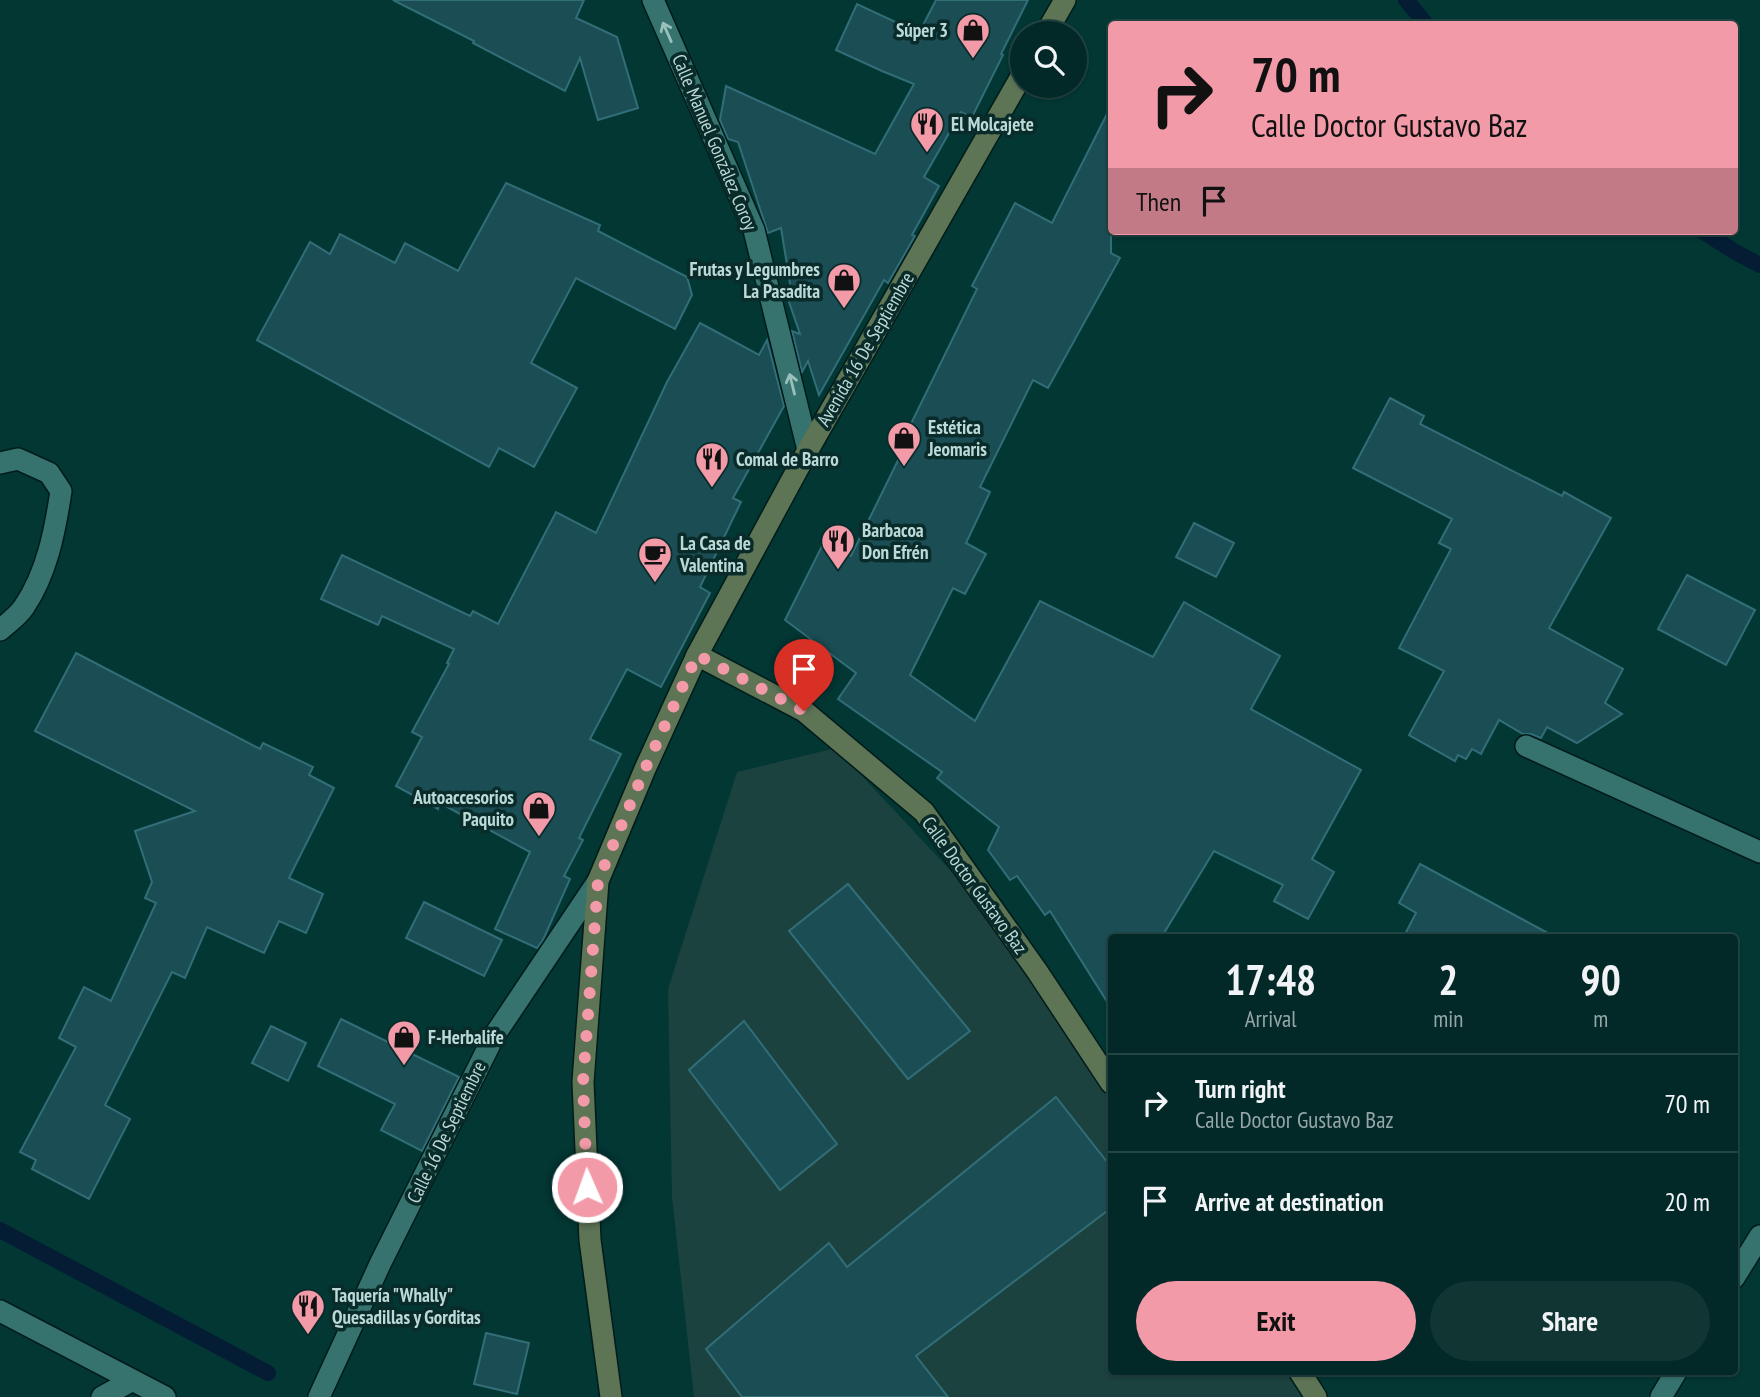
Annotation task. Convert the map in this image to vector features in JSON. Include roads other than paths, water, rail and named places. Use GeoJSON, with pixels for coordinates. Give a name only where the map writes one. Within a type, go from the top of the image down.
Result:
{"type":"FeatureCollection","features":[{"type":"Feature","properties":{"kind":"main road"},"geometry":{"type":"LineString","coordinates":[[1053,21],[1065,0]]}},
{"type":"Feature","properties":{"kind":"main road","name":"Avenida 16 De Septiembre"},"geometry":{"type":"LineString","coordinates":[[611,1397],[590,1240],[583,1082],[598,881],[697,655],[808,450],[1010,96]]}},
{"type":"Feature","properties":{"kind":"main road","name":"Calle Doctor Gustavo Baz"},"geometry":{"type":"LineString","coordinates":[[697,655],[804,711],[924,812],[1037,971],[1108,1078]]}},
{"type":"Feature","properties":{"kind":"main road"},"geometry":{"type":"LineString","coordinates":[[1302,1375],[1316,1397]]}},
{"type":"Feature","properties":{"kind":"street","name":"Calle Manuel González Coroy"},"geometry":{"type":"LineString","coordinates":[[653,0],[754,230],[808,450]]}},
{"type":"Feature","properties":{"kind":"street"},"geometry":{"type":"LineString","coordinates":[[0,463],[18,459],[49,473],[61,491],[57,521],[43,571],[23,609],[0,630]]}},
{"type":"Feature","properties":{"kind":"street"},"geometry":{"type":"LineString","coordinates":[[1526,746],[1760,852]]}},
{"type":"Feature","properties":{"kind":"street","name":"Calle 16 De Septiembre"},"geometry":{"type":"LineString","coordinates":[[318,1397],[381,1262],[494,1036],[598,881]]}},
{"type":"Feature","properties":{"kind":"street"},"geometry":{"type":"LineString","coordinates":[[1738,1272],[1760,1236]]}},
{"type":"Feature","properties":{"kind":"street"},"geometry":{"type":"LineString","coordinates":[[0,1311],[165,1397]]}},
{"type":"Feature","properties":{"kind":"street"},"geometry":{"type":"LineString","coordinates":[[1661,1397],[1674,1375]]}},
{"type":"Feature","properties":{"kind":"street"},"geometry":{"type":"LineString","coordinates":[[102,1397],[131,1381]]}},
{"type":"Feature","properties":{"kind":"waterway"},"geometry":{"type":"LineString","coordinates":[[1406,0],[1424,21]]}},
{"type":"Feature","properties":{"kind":"waterway"},"geometry":{"type":"LineString","coordinates":[[1708,235],[1760,265]]}},
{"type":"Feature","properties":{"kind":"waterway"},"geometry":{"type":"LineString","coordinates":[[0,1230],[268,1373]]}},
{"type":"Feature","properties":{"kind":"place","name":"Súper 3"},"geometry":{"type":"Point","coordinates":[973,60]}},
{"type":"Feature","properties":{"kind":"place","name":"El Molcajete"},"geometry":{"type":"Point","coordinates":[927,154]}},
{"type":"Feature","properties":{"kind":"place","name":"Frutas y Legumbres La Pasadita"},"geometry":{"type":"Point","coordinates":[844,310]}},
{"type":"Feature","properties":{"kind":"place","name":"Estética Jeomaris"},"geometry":{"type":"Point","coordinates":[904,468]}},
{"type":"Feature","properties":{"kind":"place","name":"Comal de Barro"},"geometry":{"type":"Point","coordinates":[712,489]}},
{"type":"Feature","properties":{"kind":"place","name":"Barbacoa Don Efrén"},"geometry":{"type":"Point","coordinates":[838,571]}},
{"type":"Feature","properties":{"kind":"place","name":"La Casa de Valentina"},"geometry":{"type":"Point","coordinates":[655,584]}},
{"type":"Feature","properties":{"kind":"place","name":"Autoaccesorios Paquito"},"geometry":{"type":"Point","coordinates":[539,838]}},
{"type":"Feature","properties":{"kind":"place","name":"F-Herbalife"},"geometry":{"type":"Point","coordinates":[404,1067]}},
{"type":"Feature","properties":{"kind":"place","name":"Taquería \"Whally\" Quesadillas y Gorditas"},"geometry":{"type":"Point","coordinates":[308,1336]}}]}
